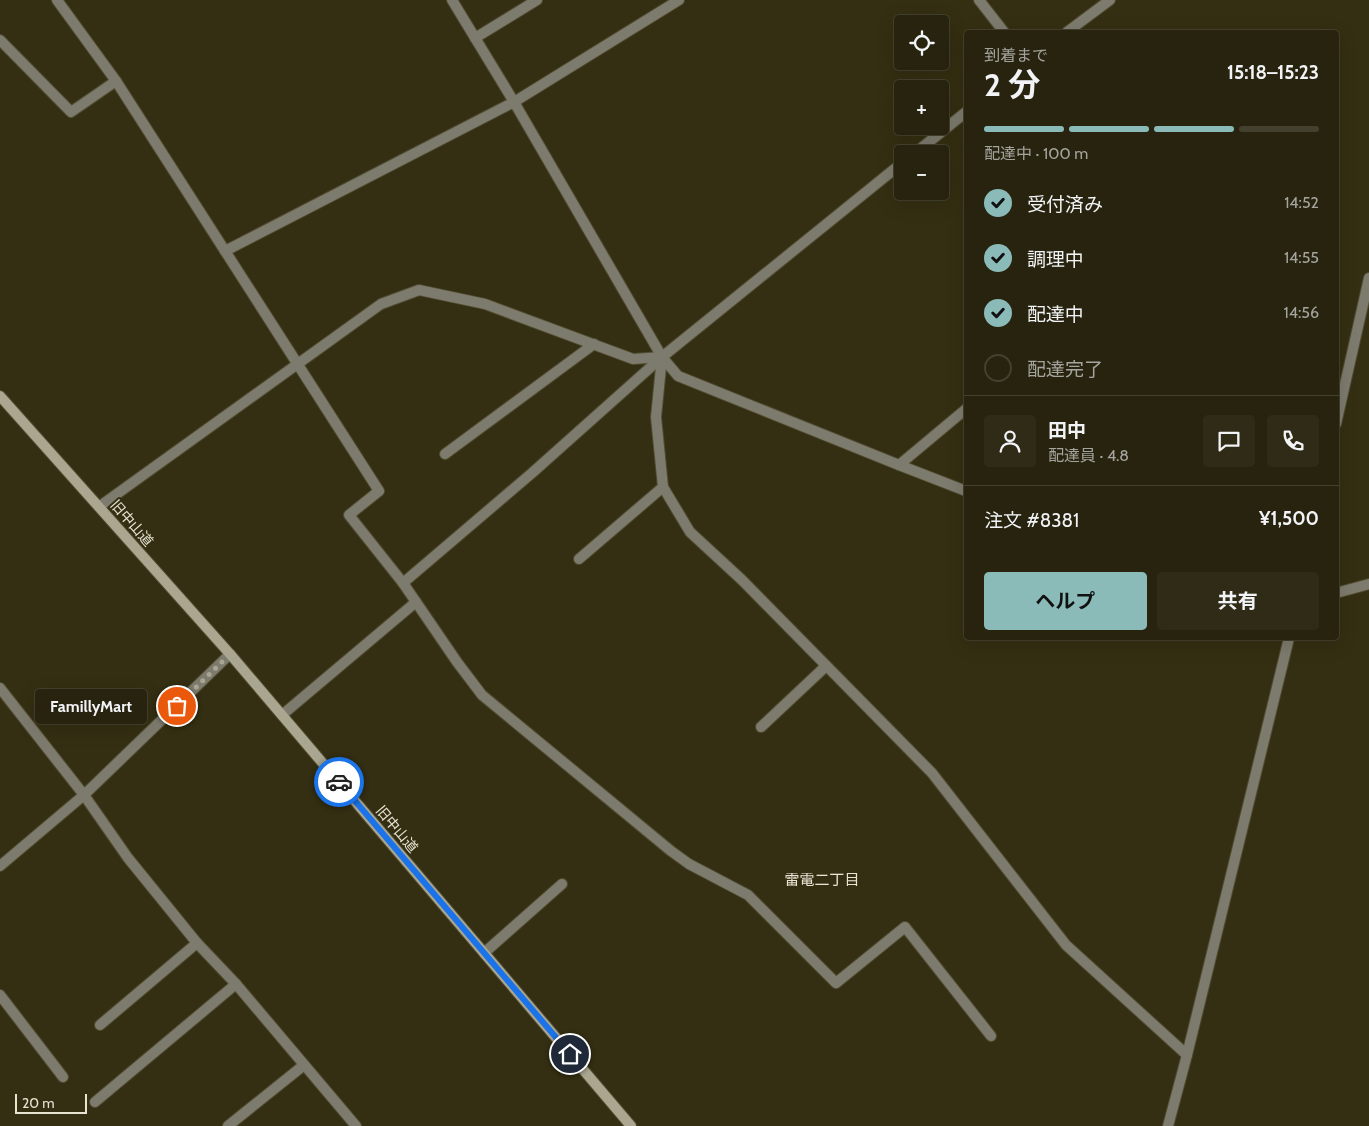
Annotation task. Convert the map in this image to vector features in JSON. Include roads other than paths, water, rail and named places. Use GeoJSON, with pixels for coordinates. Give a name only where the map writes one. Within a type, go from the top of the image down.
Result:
{"type":"FeatureCollection","features":[{"type":"Feature","properties":{"kind":"main road","name":"旧中山道"},"geometry":{"type":"LineString","coordinates":[[0,396],[230,654],[632,1126]]}},
{"type":"Feature","properties":{"kind":"street"},"geometry":{"type":"LineString","coordinates":[[57,0],[116,81],[379,491],[349,515],[403,583],[482,695],[671,851],[689,864],[748,894],[836,983],[905,927],[991,1036]]}},
{"type":"Feature","properties":{"kind":"street"},"geometry":{"type":"LineString","coordinates":[[452,0],[514,102],[662,358],[678,376],[964,490]]}},
{"type":"Feature","properties":{"kind":"street"},"geometry":{"type":"LineString","coordinates":[[475,38],[537,0]]}},
{"type":"Feature","properties":{"kind":"street"},"geometry":{"type":"LineString","coordinates":[[225,251],[514,102],[678,0]]}},
{"type":"Feature","properties":{"kind":"street"},"geometry":{"type":"LineString","coordinates":[[978,0],[1002,30]]}},
{"type":"Feature","properties":{"kind":"street"},"geometry":{"type":"LineString","coordinates":[[1070,30],[1110,0]]}},
{"type":"Feature","properties":{"kind":"street"},"geometry":{"type":"LineString","coordinates":[[0,40],[71,112],[116,81]]}},
{"type":"Feature","properties":{"kind":"street"},"geometry":{"type":"LineString","coordinates":[[925,145],[964,114]]}},
{"type":"Feature","properties":{"kind":"street"},"geometry":{"type":"LineString","coordinates":[[403,583],[532,474],[662,358],[894,170]]}},
{"type":"Feature","properties":{"kind":"street"},"geometry":{"type":"LineString","coordinates":[[1339,411],[1369,278]]}},
{"type":"Feature","properties":{"kind":"street"},"geometry":{"type":"LineString","coordinates":[[100,506],[381,304],[419,290],[485,304],[633,359],[662,358]]}},
{"type":"Feature","properties":{"kind":"street"},"geometry":{"type":"LineString","coordinates":[[444,454],[594,344]]}},
{"type":"Feature","properties":{"kind":"street"},"geometry":{"type":"LineString","coordinates":[[662,358],[656,417],[663,488],[690,532],[742,580],[932,773],[1066,945],[1187,1055]]}},
{"type":"Feature","properties":{"kind":"street"},"geometry":{"type":"LineString","coordinates":[[900,465],[964,411]]}},
{"type":"Feature","properties":{"kind":"street"},"geometry":{"type":"LineString","coordinates":[[579,559],[663,488]]}},
{"type":"Feature","properties":{"kind":"street"},"geometry":{"type":"LineString","coordinates":[[1339,592],[1369,584]]}},
{"type":"Feature","properties":{"kind":"street"},"geometry":{"type":"LineString","coordinates":[[282,715],[416,602]]}},
{"type":"Feature","properties":{"kind":"street"},"geometry":{"type":"LineString","coordinates":[[1168,1126],[1289,640]]}},
{"type":"Feature","properties":{"kind":"street"},"geometry":{"type":"LineString","coordinates":[[0,866],[84,795],[230,654]]}},
{"type":"Feature","properties":{"kind":"street"},"geometry":{"type":"LineString","coordinates":[[761,727],[826,666]]}},
{"type":"Feature","properties":{"kind":"street"},"geometry":{"type":"LineString","coordinates":[[0,688],[84,795],[128,858],[196,944],[236,984],[356,1126]]}},
{"type":"Feature","properties":{"kind":"street"},"geometry":{"type":"LineString","coordinates":[[484,953],[562,884]]}},
{"type":"Feature","properties":{"kind":"street"},"geometry":{"type":"LineString","coordinates":[[100,1025],[196,944]]}},
{"type":"Feature","properties":{"kind":"street"},"geometry":{"type":"LineString","coordinates":[[95,1102],[236,984]]}},
{"type":"Feature","properties":{"kind":"street"},"geometry":{"type":"LineString","coordinates":[[0,994],[63,1077]]}},
{"type":"Feature","properties":{"kind":"street"},"geometry":{"type":"LineString","coordinates":[[228,1126],[304,1065]]}},
{"type":"Feature","properties":{"kind":"place","name":"FamillyMart"},"geometry":{"type":"Point","coordinates":[177,706]}},
{"type":"Feature","properties":{"kind":"district","name":"雷電二丁目"},"geometry":{"type":"Point","coordinates":[822,880]}}]}
